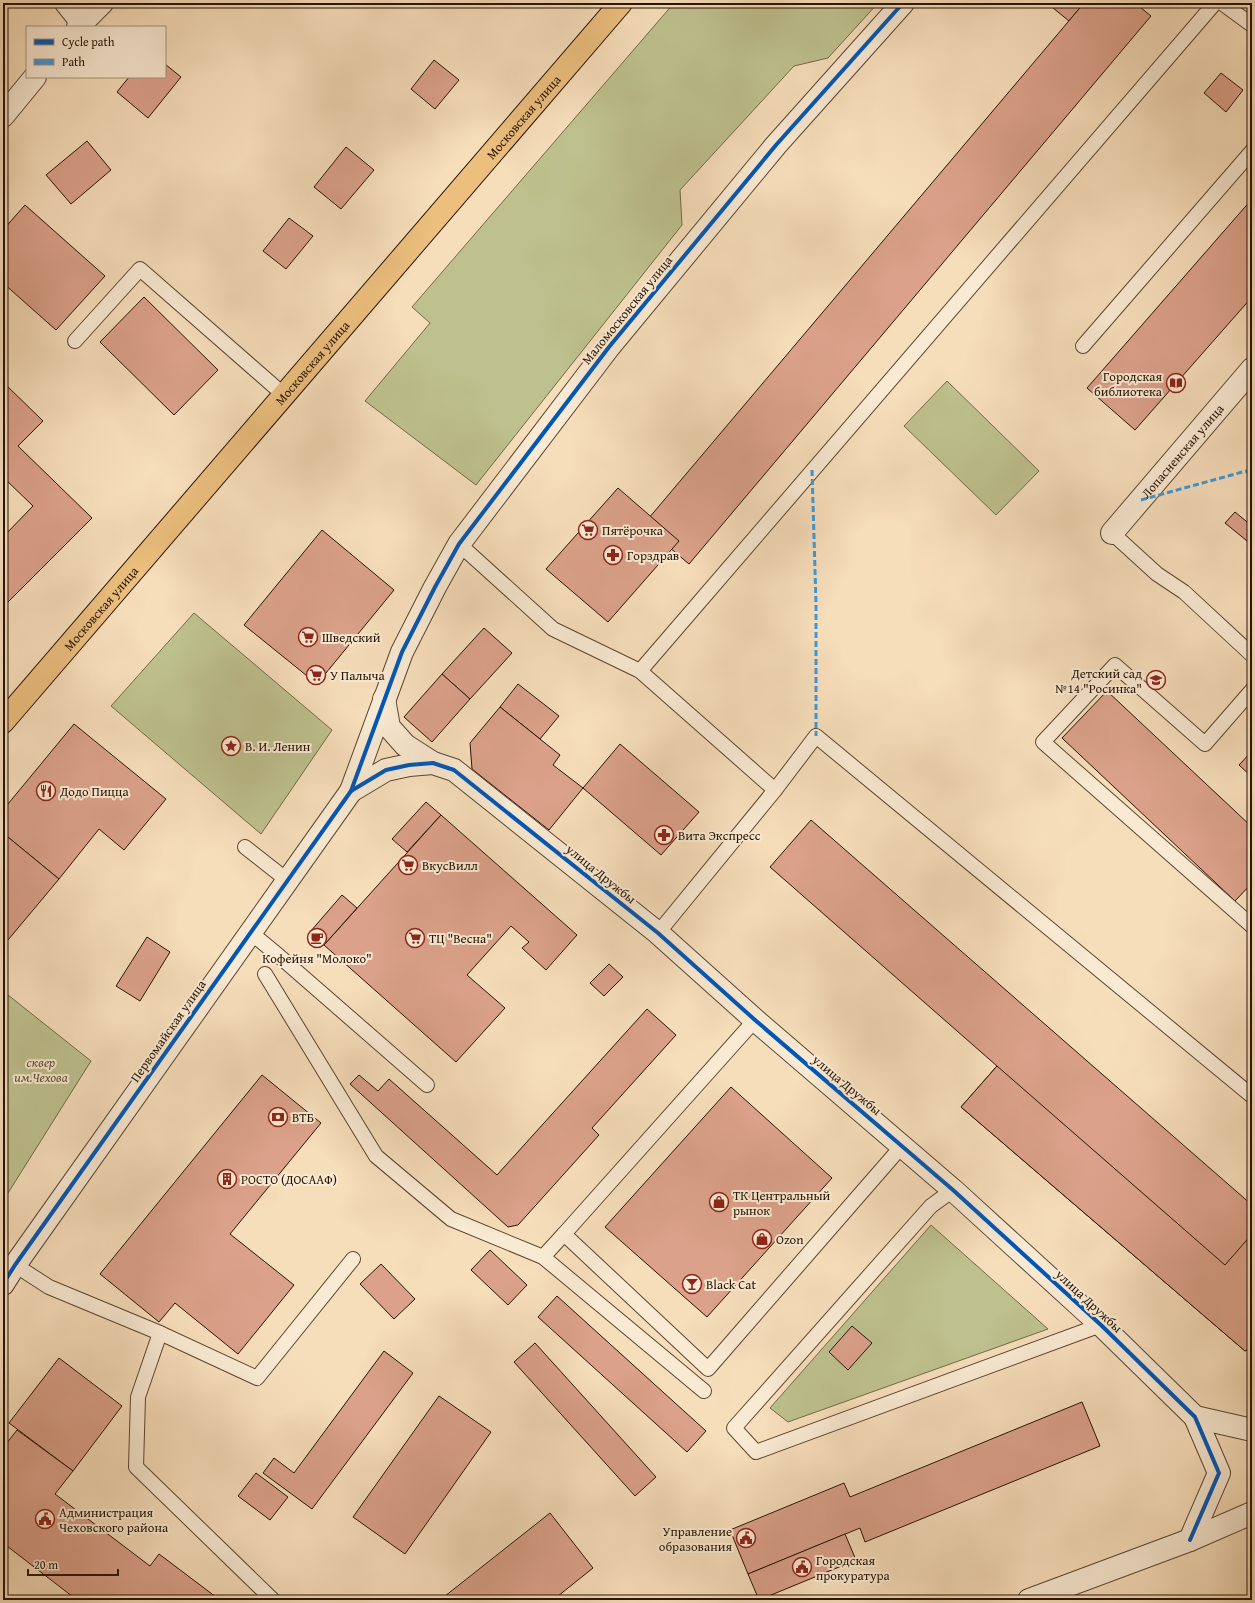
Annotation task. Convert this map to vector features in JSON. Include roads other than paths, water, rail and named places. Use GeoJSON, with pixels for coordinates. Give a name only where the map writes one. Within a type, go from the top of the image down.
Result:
{"type":"FeatureCollection","features":[{"type":"Feature","properties":{"kind":"main road","name":"Московская улица"},"geometry":{"type":"LineString","coordinates":[[3,722],[621,3]]}},
{"type":"Feature","properties":{"kind":"street"},"geometry":{"type":"LineString","coordinates":[[66,3],[80,25],[102,3]]}},
{"type":"Feature","properties":{"kind":"street","name":"Маломосковская улица"},"geometry":{"type":"LineString","coordinates":[[384,699],[402,652],[459,544],[608,347],[776,145],[903,3]]}},
{"type":"Feature","properties":{"kind":"street"},"geometry":{"type":"LineString","coordinates":[[3,116],[34,78]]}},
{"type":"Feature","properties":{"kind":"street","name":"Лопасненская улица"},"geometry":{"type":"LineString","coordinates":[[1112,533],[1252,368]]}},
{"type":"Feature","properties":{"kind":"street"},"geometry":{"type":"LineString","coordinates":[[384,699],[389,727],[404,745],[433,763]]}},
{"type":"Feature","properties":{"kind":"street"},"geometry":{"type":"LineString","coordinates":[[351,791],[384,699]]}},
{"type":"Feature","properties":{"kind":"street","name":"улица Дружбы"},"geometry":{"type":"LineString","coordinates":[[351,791],[386,770],[409,765],[433,763],[454,770],[658,933],[755,1020],[953,1190],[1101,1325],[1195,1417],[1219,1474],[1190,1540]]}},
{"type":"Feature","properties":{"kind":"street","name":"Первомайская улица"},"geometry":{"type":"LineString","coordinates":[[3,1284],[250,932],[351,791]]}},
{"type":"Feature","properties":{"kind":"street"},"geometry":{"type":"LineString","coordinates":[[1195,1417],[1252,1430]]}},
{"type":"Feature","properties":{"kind":"street"},"geometry":{"type":"LineString","coordinates":[[1029,1600],[1190,1540],[1252,1513]]}},
{"type":"Feature","properties":{"kind":"lane"},"geometry":{"type":"LineString","coordinates":[[640,671],[1215,3]]}},
{"type":"Feature","properties":{"kind":"lane"},"geometry":{"type":"LineString","coordinates":[[1222,3],[1252,25]]}},
{"type":"Feature","properties":{"kind":"lane"},"geometry":{"type":"LineString","coordinates":[[1083,346],[1252,151]]}},
{"type":"Feature","properties":{"kind":"lane"},"geometry":{"type":"LineString","coordinates":[[75,341],[140,269],[284,395]]}},
{"type":"Feature","properties":{"kind":"lane"},"geometry":{"type":"LineString","coordinates":[[1112,533],[1157,574],[1184,592],[1252,655]]}},
{"type":"Feature","properties":{"kind":"lane"},"geometry":{"type":"LineString","coordinates":[[459,544],[553,629],[640,671],[775,790]]}},
{"type":"Feature","properties":{"kind":"lane"},"geometry":{"type":"LineString","coordinates":[[1252,690],[1205,744],[1115,665],[1043,742],[1252,926]]}},
{"type":"Feature","properties":{"kind":"lane"},"geometry":{"type":"LineString","coordinates":[[658,933],[775,790],[816,736],[1252,1096]]}},
{"type":"Feature","properties":{"kind":"lane"},"geometry":{"type":"LineString","coordinates":[[245,846],[287,880]]}},
{"type":"Feature","properties":{"kind":"lane"},"geometry":{"type":"LineString","coordinates":[[250,932],[427,1085]]}},
{"type":"Feature","properties":{"kind":"lane"},"geometry":{"type":"LineString","coordinates":[[265,974],[376,1156],[451,1219],[543,1257],[704,1391]]}},
{"type":"Feature","properties":{"kind":"lane"},"geometry":{"type":"LineString","coordinates":[[543,1257],[755,1020]]}},
{"type":"Feature","properties":{"kind":"lane"},"geometry":{"type":"LineString","coordinates":[[564,1234],[708,1369],[902,1146]]}},
{"type":"Feature","properties":{"kind":"lane"},"geometry":{"type":"LineString","coordinates":[[953,1190],[931,1206],[734,1428],[756,1452],[1101,1325]]}},
{"type":"Feature","properties":{"kind":"lane"},"geometry":{"type":"LineString","coordinates":[[15,1265],[49,1286],[160,1333],[257,1378],[354,1259]]}},
{"type":"Feature","properties":{"kind":"lane"},"geometry":{"type":"LineString","coordinates":[[160,1333],[138,1396],[136,1467],[273,1600]]}},
{"type":"Feature","properties":{"kind":"place","name":"Городская библиотека"},"geometry":{"type":"Point","coordinates":[1176,383]}},
{"type":"Feature","properties":{"kind":"place","name":"Пятёрочка"},"geometry":{"type":"Point","coordinates":[588,530]}},
{"type":"Feature","properties":{"kind":"place","name":"Горздрав"},"geometry":{"type":"Point","coordinates":[613,555]}},
{"type":"Feature","properties":{"kind":"place","name":"Шведский"},"geometry":{"type":"Point","coordinates":[308,637]}},
{"type":"Feature","properties":{"kind":"place","name":"У Палыча"},"geometry":{"type":"Point","coordinates":[316,675]}},
{"type":"Feature","properties":{"kind":"place","name":"Детский сад №14 \"Росинка\""},"geometry":{"type":"Point","coordinates":[1156,680]}},
{"type":"Feature","properties":{"kind":"place","name":"В. И. Ленин"},"geometry":{"type":"Point","coordinates":[231,746]}},
{"type":"Feature","properties":{"kind":"place","name":"Додо Пицца"},"geometry":{"type":"Point","coordinates":[46,791]}},
{"type":"Feature","properties":{"kind":"place","name":"Вита Экспресс"},"geometry":{"type":"Point","coordinates":[664,835]}},
{"type":"Feature","properties":{"kind":"place","name":"ВкусВилл"},"geometry":{"type":"Point","coordinates":[408,865]}},
{"type":"Feature","properties":{"kind":"place","name":"Кофейня \"Молоко\""},"geometry":{"type":"Point","coordinates":[317,938]}},
{"type":"Feature","properties":{"kind":"place","name":"ТЦ \"Весна\""},"geometry":{"type":"Point","coordinates":[415,938]}},
{"type":"Feature","properties":{"kind":"place","name":"ВТБ"},"geometry":{"type":"Point","coordinates":[278,1117]}},
{"type":"Feature","properties":{"kind":"place","name":"РОСТО (ДОСААФ)"},"geometry":{"type":"Point","coordinates":[227,1179]}},
{"type":"Feature","properties":{"kind":"place","name":"ТК Центральный рынок"},"geometry":{"type":"Point","coordinates":[719,1202]}},
{"type":"Feature","properties":{"kind":"place","name":"Ozon"},"geometry":{"type":"Point","coordinates":[762,1239]}},
{"type":"Feature","properties":{"kind":"place","name":"Black Cat"},"geometry":{"type":"Point","coordinates":[692,1284]}},
{"type":"Feature","properties":{"kind":"place","name":"Администрация Чеховского района"},"geometry":{"type":"Point","coordinates":[45,1519]}},
{"type":"Feature","properties":{"kind":"place","name":"Управление образования"},"geometry":{"type":"Point","coordinates":[746,1538]}},
{"type":"Feature","properties":{"kind":"place","name":"Городская прокуратура"},"geometry":{"type":"Point","coordinates":[802,1567]}},
{"type":"Feature","properties":{"kind":"park label","name":"сквер им.Чехова"},"geometry":{"type":"Point","coordinates":[41,1070]}}]}
